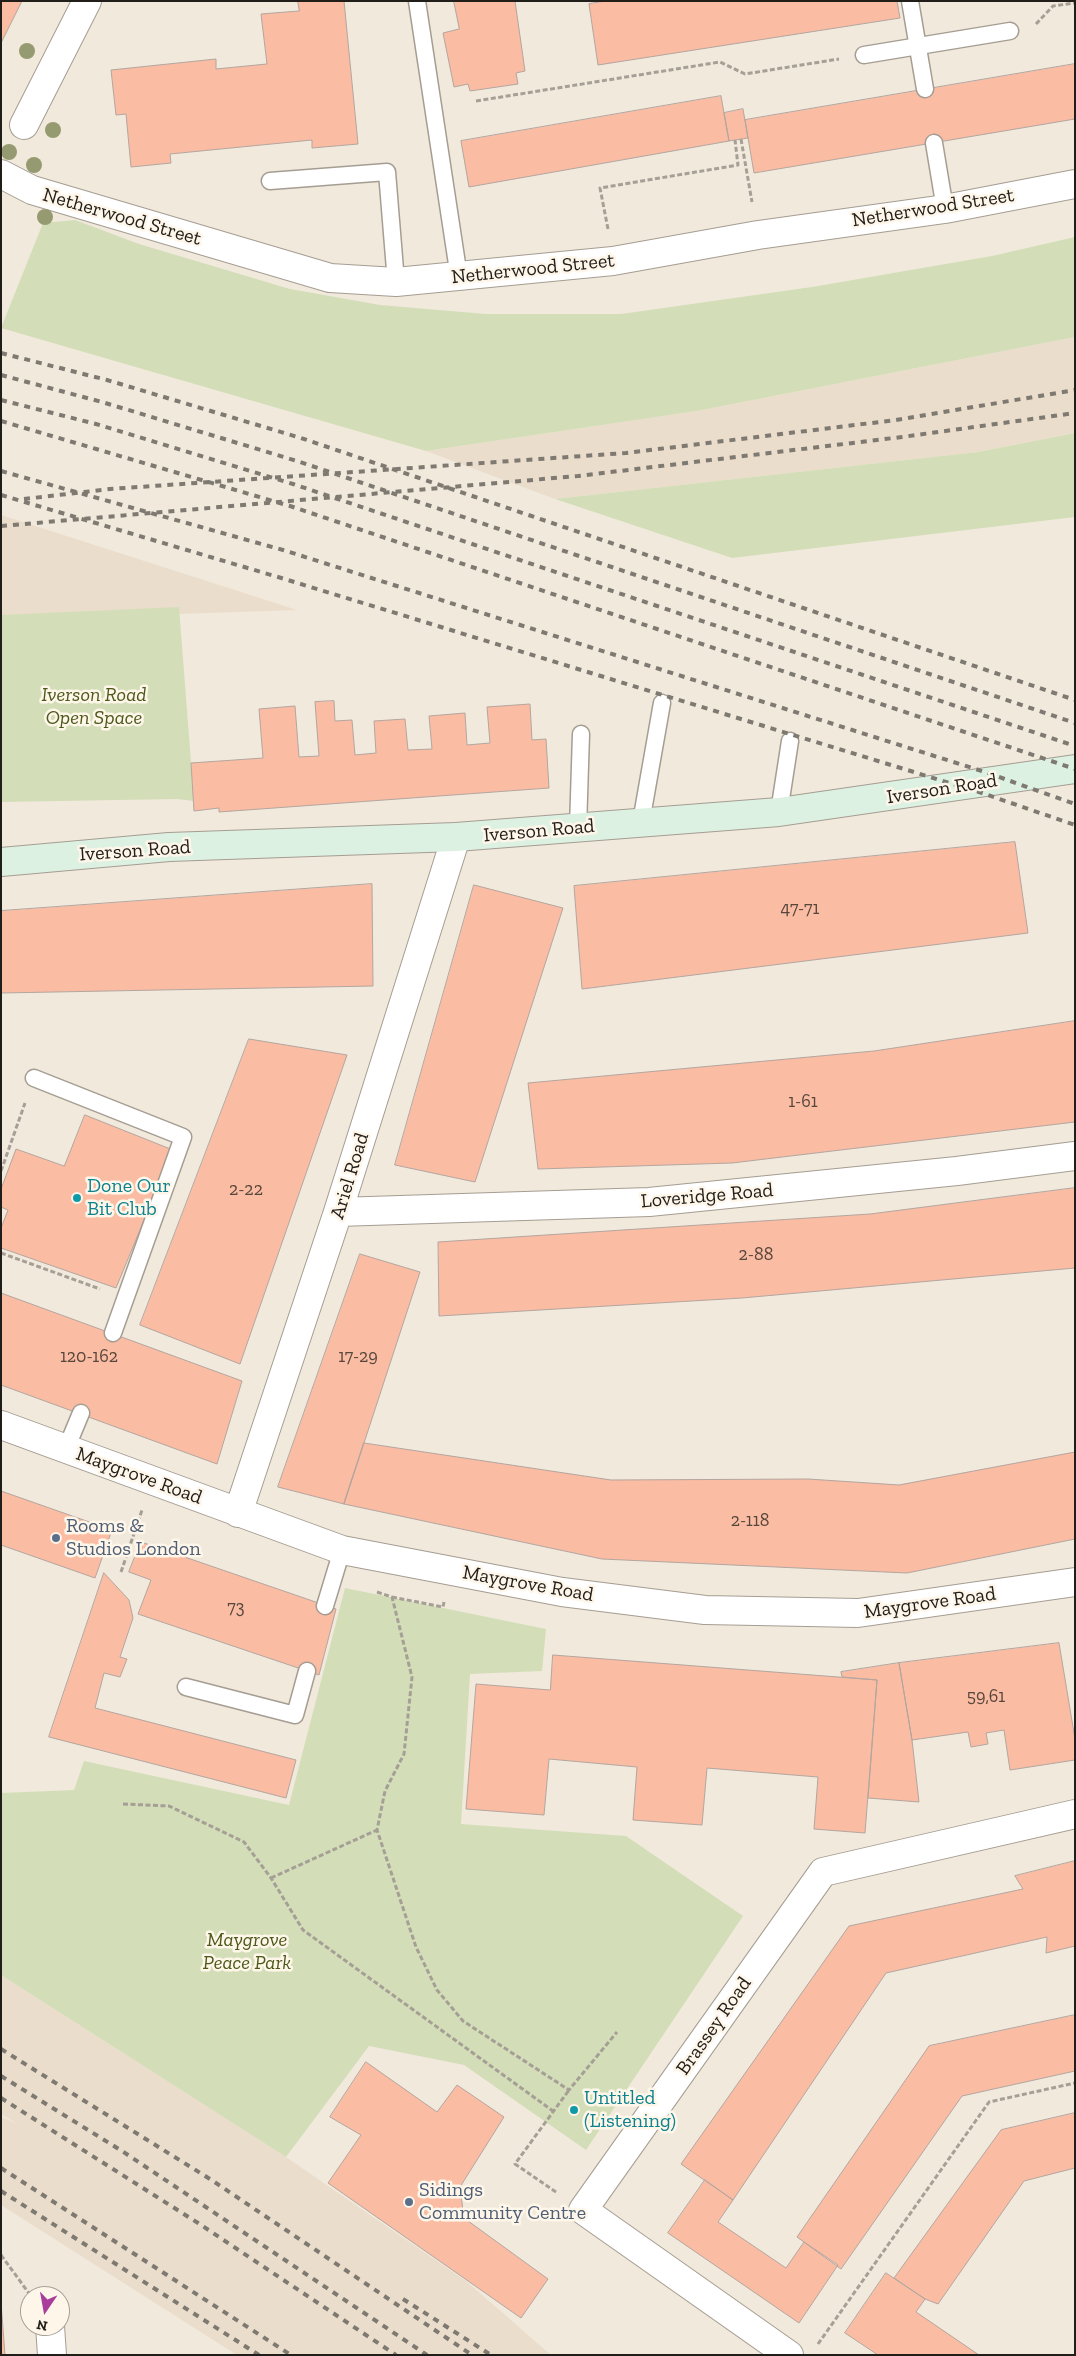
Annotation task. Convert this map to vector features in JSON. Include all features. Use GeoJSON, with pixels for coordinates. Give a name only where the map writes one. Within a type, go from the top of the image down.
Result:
{"type":"FeatureCollection","features":[{"type":"Feature","properties":{"kind":"main road","name":"Iverson Road"},"geometry":{"type":"LineString","coordinates":[[1,862],[169,847],[456,837],[780,812],[1075,769]]}},
{"type":"Feature","properties":{"kind":"street"},"geometry":{"type":"LineString","coordinates":[[24,125],[87,1]]}},
{"type":"Feature","properties":{"kind":"street","name":"Netherwood Street"},"geometry":{"type":"LineString","coordinates":[[1,174],[32,190],[330,278],[396,282],[613,261],[758,235],[945,209],[1075,184]]}},
{"type":"Feature","properties":{"kind":"street","name":"Ariel Road"},"geometry":{"type":"LineString","coordinates":[[238,1513],[338,1212],[456,837]]}},
{"type":"Feature","properties":{"kind":"street","name":"Loveridge Road"},"geometry":{"type":"LineString","coordinates":[[338,1212],[650,1202],[957,1172],[1075,1156]]}},
{"type":"Feature","properties":{"kind":"street","name":"Maygrove Road"},"geometry":{"type":"LineString","coordinates":[[1,1425],[342,1550],[562,1592],[705,1610],[858,1613],[1075,1582]]}},
{"type":"Feature","properties":{"kind":"street","name":"Brassey Road"},"geometry":{"type":"LineString","coordinates":[[583,2210],[824,1872],[1075,1814]]}},
{"type":"Feature","properties":{"kind":"street"},"geometry":{"type":"LineString","coordinates":[[583,2210],[789,2355]]}},
{"type":"Feature","properties":{"kind":"street"},"geometry":{"type":"LineString","coordinates":[[51,2336],[52,2355]]}},
{"type":"Feature","properties":{"kind":"lane"},"geometry":{"type":"LineString","coordinates":[[417,1],[459,277]]}},
{"type":"Feature","properties":{"kind":"lane"},"geometry":{"type":"LineString","coordinates":[[910,1],[925,89]]}},
{"type":"Feature","properties":{"kind":"lane"},"geometry":{"type":"LineString","coordinates":[[864,55],[1010,31]]}},
{"type":"Feature","properties":{"kind":"lane"},"geometry":{"type":"LineString","coordinates":[[934,143],[945,209]]}},
{"type":"Feature","properties":{"kind":"lane"},"geometry":{"type":"LineString","coordinates":[[270,181],[387,172],[396,282]]}},
{"type":"Feature","properties":{"kind":"lane"},"geometry":{"type":"LineString","coordinates":[[641,822],[662,703]]}},
{"type":"Feature","properties":{"kind":"lane"},"geometry":{"type":"LineString","coordinates":[[578,828],[581,734]]}},
{"type":"Feature","properties":{"kind":"lane"},"geometry":{"type":"LineString","coordinates":[[780,812],[790,741]]}},
{"type":"Feature","properties":{"kind":"lane"},"geometry":{"type":"LineString","coordinates":[[34,1078],[183,1137],[113,1333]]}},
{"type":"Feature","properties":{"kind":"lane"},"geometry":{"type":"LineString","coordinates":[[66,1449],[81,1413]]}},
{"type":"Feature","properties":{"kind":"lane"},"geometry":{"type":"LineString","coordinates":[[326,1606],[342,1550]]}},
{"type":"Feature","properties":{"kind":"lane"},"geometry":{"type":"LineString","coordinates":[[186,1686],[295,1715],[307,1671]]}},
{"type":"Feature","properties":{"kind":"path"},"geometry":{"type":"LineString","coordinates":[[1010,31],[1034,25],[1053,6],[1075,3]]}},
{"type":"Feature","properties":{"kind":"path"},"geometry":{"type":"LineString","coordinates":[[476,101],[720,62],[745,74],[864,55]]}},
{"type":"Feature","properties":{"kind":"path"},"geometry":{"type":"LineString","coordinates":[[741,139],[758,235]]}},
{"type":"Feature","properties":{"kind":"path"},"geometry":{"type":"LineString","coordinates":[[606,223],[600,188],[738,165],[734,140]]}},
{"type":"Feature","properties":{"kind":"path"},"geometry":{"type":"LineString","coordinates":[[1,1171],[34,1078]]}},
{"type":"Feature","properties":{"kind":"path"},"geometry":{"type":"LineString","coordinates":[[1,1253],[126,1299]]}},
{"type":"Feature","properties":{"kind":"path"},"geometry":{"type":"LineString","coordinates":[[121,1572],[153,1482]]}},
{"type":"Feature","properties":{"kind":"path"},"geometry":{"type":"LineString","coordinates":[[333,1580],[392,1597],[412,1677],[404,1754],[385,1791],[377,1830],[416,1947],[437,1990],[462,2021],[569,2090]]}},
{"type":"Feature","properties":{"kind":"path"},"geometry":{"type":"LineString","coordinates":[[124,1804],[168,1806],[244,1842],[271,1878],[303,1930],[553,2111]]}},
{"type":"Feature","properties":{"kind":"path"},"geometry":{"type":"LineString","coordinates":[[271,1878],[377,1830]]}},
{"type":"Feature","properties":{"kind":"path"},"geometry":{"type":"LineString","coordinates":[[583,2210],[515,2164],[569,2090],[617,2032]]}},
{"type":"Feature","properties":{"kind":"path"},"geometry":{"type":"LineString","coordinates":[[816,2347],[989,2102],[1075,2083]]}},
{"type":"Feature","properties":{"kind":"path"},"geometry":{"type":"LineString","coordinates":[[1,2255],[24,2286]]}},
{"type":"Feature","properties":{"kind":"shaded area"},"geometry":{"type":"Polygon","coordinates":[[[1075,337],[1075,433],[978,452],[555,499],[426,451],[697,411],[1075,337]]]}},
{"type":"Feature","properties":{"kind":"shaded area"},"geometry":{"type":"Polygon","coordinates":[[[1,515],[297,610],[1,620],[1,515]]]}},
{"type":"Feature","properties":{"kind":"shaded area"},"geometry":{"type":"Polygon","coordinates":[[[1,1975],[286,2157],[466,2281],[551,2355],[237,2355],[1,2205],[1,2117],[16,2123],[1,2114],[1,1975]]]}},
{"type":"Feature","properties":{"kind":"green space"},"geometry":{"type":"Polygon","coordinates":[[[75,220],[139,244],[290,289],[380,305],[486,314],[621,314],[812,287],[992,256],[1075,237],[1075,337],[697,411],[426,451],[1,328],[43,223],[75,220]]]}},
{"type":"Feature","properties":{"kind":"green space"},"geometry":{"type":"Polygon","coordinates":[[[1075,433],[1075,517],[732,558],[555,499],[978,452],[1075,433]]]}},
{"type":"Feature","properties":{"kind":"green space","name":"Iverson Road Open Space"},"geometry":{"type":"Polygon","coordinates":[[[179,607],[194,801],[177,799],[1,802],[1,615],[179,607]]]}},
{"type":"Feature","properties":{"kind":"green space","name":"Maygrove Peace Park"},"geometry":{"type":"Polygon","coordinates":[[[345,1588],[546,1629],[542,1671],[470,1674],[461,1824],[626,1836],[743,1916],[586,2150],[464,2065],[369,2046],[286,2157],[1,1975],[1,1793],[74,1790],[84,1761],[289,1805],[345,1588]]]}},
{"type":"Feature","properties":{"kind":"building"},"geometry":{"type":"Polygon","coordinates":[[[1,1],[22,1],[1,43],[1,1]]]}},
{"type":"Feature","properties":{"kind":"building"},"geometry":{"type":"Polygon","coordinates":[[[298,1],[344,1],[358,144],[312,148],[312,140],[170,154],[171,163],[131,167],[126,114],[116,115],[111,70],[216,59],[216,69],[267,64],[261,14],[299,11],[298,1]]]}},
{"type":"Feature","properties":{"kind":"building"},"geometry":{"type":"Polygon","coordinates":[[[454,1],[515,1],[525,71],[516,73],[518,84],[470,91],[468,84],[454,87],[443,33],[459,29],[454,1]]]}},
{"type":"Feature","properties":{"kind":"building"},"geometry":{"type":"Polygon","coordinates":[[[606,1],[897,1],[900,18],[598,65],[589,4],[606,1]]]}},
{"type":"Feature","properties":{"kind":"building"},"geometry":{"type":"Polygon","coordinates":[[[1075,64],[1075,119],[754,173],[745,120],[1075,64]]]}},
{"type":"Feature","properties":{"kind":"building"},"geometry":{"type":"Polygon","coordinates":[[[721,96],[729,141],[469,187],[461,141],[721,96]]]}},
{"type":"Feature","properties":{"kind":"building"},"geometry":{"type":"Polygon","coordinates":[[[743,109],[748,138],[729,141],[724,113],[743,109]]]}},
{"type":"Feature","properties":{"kind":"building"},"geometry":{"type":"Polygon","coordinates":[[[334,701],[335,721],[352,720],[355,755],[376,753],[374,721],[405,719],[408,750],[432,749],[429,716],[465,713],[467,745],[490,743],[487,707],[530,704],[532,740],[546,739],[549,788],[219,812],[219,808],[194,811],[191,763],[263,758],[259,709],[295,706],[299,757],[319,756],[315,702],[334,701]]]}},
{"type":"Feature","properties":{"kind":"building"},"geometry":{"type":"Polygon","coordinates":[[[1015,842],[1028,933],[582,989],[574,886],[1015,842]]]}},
{"type":"Feature","properties":{"kind":"building"},"geometry":{"type":"Polygon","coordinates":[[[372,884],[373,986],[1,993],[1,911],[372,884]]]}},
{"type":"Feature","properties":{"kind":"building"},"geometry":{"type":"Polygon","coordinates":[[[474,885],[563,908],[475,1182],[395,1165],[474,885]]]}},
{"type":"Feature","properties":{"kind":"building"},"geometry":{"type":"Polygon","coordinates":[[[1075,1021],[1075,1122],[732,1163],[538,1169],[528,1083],[874,1051],[1075,1021]]]}},
{"type":"Feature","properties":{"kind":"building"},"geometry":{"type":"Polygon","coordinates":[[[249,1039],[347,1055],[240,1364],[140,1325],[249,1039]]]}},
{"type":"Feature","properties":{"kind":"building","name":"Done Our Bit Club"},"geometry":{"type":"Polygon","coordinates":[[[85,1115],[173,1150],[116,1288],[1,1248],[1,1228],[8,1210],[1,1207],[1,1189],[16,1149],[64,1166],[85,1115]]]}},
{"type":"Feature","properties":{"kind":"building"},"geometry":{"type":"Polygon","coordinates":[[[1075,1188],[1075,1268],[742,1298],[439,1316],[438,1242],[870,1214],[1075,1188]]]}},
{"type":"Feature","properties":{"kind":"building"},"geometry":{"type":"Polygon","coordinates":[[[360,1254],[420,1272],[344,1504],[278,1487],[360,1254]]]}},
{"type":"Feature","properties":{"kind":"building"},"geometry":{"type":"Polygon","coordinates":[[[1,1293],[242,1381],[217,1464],[1,1385],[1,1293]]]}},
{"type":"Feature","properties":{"kind":"building"},"geometry":{"type":"Polygon","coordinates":[[[364,1443],[611,1480],[808,1479],[899,1485],[1075,1452],[1075,1539],[907,1573],[602,1559],[344,1504],[364,1443]]]}},
{"type":"Feature","properties":{"kind":"building","name":"Rooms & Studios London"},"geometry":{"type":"Polygon","coordinates":[[[1,1491],[112,1530],[95,1578],[1,1545],[1,1491]]]}},
{"type":"Feature","properties":{"kind":"building"},"geometry":{"type":"Polygon","coordinates":[[[141,1542],[336,1609],[319,1675],[138,1614],[151,1580],[129,1572],[141,1542]]]}},
{"type":"Feature","properties":{"kind":"building"},"geometry":{"type":"Polygon","coordinates":[[[104,1573],[129,1600],[133,1618],[120,1657],[127,1659],[120,1677],[104,1673],[95,1708],[296,1760],[286,1798],[49,1737],[104,1573]]]}},
{"type":"Feature","properties":{"kind":"building"},"geometry":{"type":"Polygon","coordinates":[[[1059,1643],[1075,1739],[1075,1760],[1010,1770],[1004,1730],[986,1733],[988,1744],[971,1747],[968,1732],[912,1740],[899,1663],[1059,1643]]]}},
{"type":"Feature","properties":{"kind":"building"},"geometry":{"type":"Polygon","coordinates":[[[553,1655],[877,1680],[865,1833],[814,1829],[818,1777],[707,1768],[702,1825],[633,1820],[637,1767],[549,1759],[544,1815],[466,1809],[476,1684],[550,1690],[553,1655]]]}},
{"type":"Feature","properties":{"kind":"building"},"geometry":{"type":"Polygon","coordinates":[[[899,1663],[912,1740],[919,1802],[868,1798],[877,1680],[842,1677],[841,1672],[899,1663]]]}},
{"type":"Feature","properties":{"kind":"building"},"geometry":{"type":"Polygon","coordinates":[[[1075,1861],[1075,1946],[1046,1953],[1047,1937],[886,1973],[733,2200],[681,2164],[849,1926],[1023,1889],[1015,1876],[1075,1861]]]}},
{"type":"Feature","properties":{"kind":"building"},"geometry":{"type":"Polygon","coordinates":[[[1075,2015],[1075,2071],[962,2096],[841,2269],[797,2237],[929,2046],[1075,2015]]]}},
{"type":"Feature","properties":{"kind":"building","name":"Sidings Community Centre"},"geometry":{"type":"Polygon","coordinates":[[[366,2062],[437,2112],[457,2085],[504,2117],[460,2187],[464,2218],[548,2279],[521,2318],[328,2183],[361,2135],[330,2117],[366,2062]]]}},
{"type":"Feature","properties":{"kind":"building"},"geometry":{"type":"Polygon","coordinates":[[[1075,2113],[1075,2168],[1024,2181],[938,2304],[925,2299],[894,2278],[1001,2130],[1075,2113]]]}},
{"type":"Feature","properties":{"kind":"building"},"geometry":{"type":"Polygon","coordinates":[[[705,2180],[733,2200],[718,2222],[786,2268],[804,2242],[838,2265],[799,2323],[668,2233],[705,2180]]]}},
{"type":"Feature","properties":{"kind":"building"},"geometry":{"type":"Polygon","coordinates":[[[886,2273],[925,2299],[916,2312],[979,2355],[878,2355],[845,2333],[886,2273]]]}},
{"type":"Feature","properties":{"kind":"building"},"geometry":{"type":"Polygon","coordinates":[[[1,2303],[5,2355],[1,2355],[1,2303]]]}},
{"type":"Feature","properties":{"kind":"railway"},"geometry":{"type":"LineString","coordinates":[[1,353],[107,380],[301,438],[1075,700]]}},
{"type":"Feature","properties":{"kind":"railway"},"geometry":{"type":"LineString","coordinates":[[1,375],[102,402],[297,461],[1075,723]]}},
{"type":"Feature","properties":{"kind":"railway"},"geometry":{"type":"LineString","coordinates":[[24,499],[110,489],[626,453],[896,420],[1075,390]]}},
{"type":"Feature","properties":{"kind":"railway"},"geometry":{"type":"LineString","coordinates":[[1,400],[96,424],[293,484],[1075,746]]}},
{"type":"Feature","properties":{"kind":"railway"},"geometry":{"type":"LineString","coordinates":[[1,526],[578,476],[902,437],[1075,413]]}},
{"type":"Feature","properties":{"kind":"railway"},"geometry":{"type":"LineString","coordinates":[[1,421],[290,506],[1075,769]]}},
{"type":"Feature","properties":{"kind":"railway"},"geometry":{"type":"LineString","coordinates":[[1,471],[283,550],[985,772],[1075,804]]}},
{"type":"Feature","properties":{"kind":"railway"},"geometry":{"type":"LineString","coordinates":[[1,495],[278,577],[979,792],[1075,825]]}},
{"type":"Feature","properties":{"kind":"railway"},"geometry":{"type":"LineString","coordinates":[[1,2049],[210,2179],[472,2355]]}},
{"type":"Feature","properties":{"kind":"railway"},"geometry":{"type":"LineString","coordinates":[[1,2076],[122,2151],[427,2355]]}},
{"type":"Feature","properties":{"kind":"railway"},"geometry":{"type":"LineString","coordinates":[[1,2098],[198,2223],[396,2355]]}},
{"type":"Feature","properties":{"kind":"railway"},"geometry":{"type":"LineString","coordinates":[[1,2168],[291,2355]]}},
{"type":"Feature","properties":{"kind":"railway"},"geometry":{"type":"LineString","coordinates":[[1,2191],[259,2355]]}},
{"type":"Feature","properties":{"kind":"railway"},"geometry":{"type":"LineString","coordinates":[[403,2299],[491,2355]]}},
{"type":"Feature","properties":{"kind":"place","name":"Done Our Bit Club"},"geometry":{"type":"Point","coordinates":[77,1198]}},
{"type":"Feature","properties":{"kind":"place","name":"Rooms & Studios London"},"geometry":{"type":"Point","coordinates":[56,1538]}},
{"type":"Feature","properties":{"kind":"place","name":"Untitled (Listening)"},"geometry":{"type":"Point","coordinates":[574,2110]}},
{"type":"Feature","properties":{"kind":"place","name":"Sidings Community Centre"},"geometry":{"type":"Point","coordinates":[409,2202]}}]}
